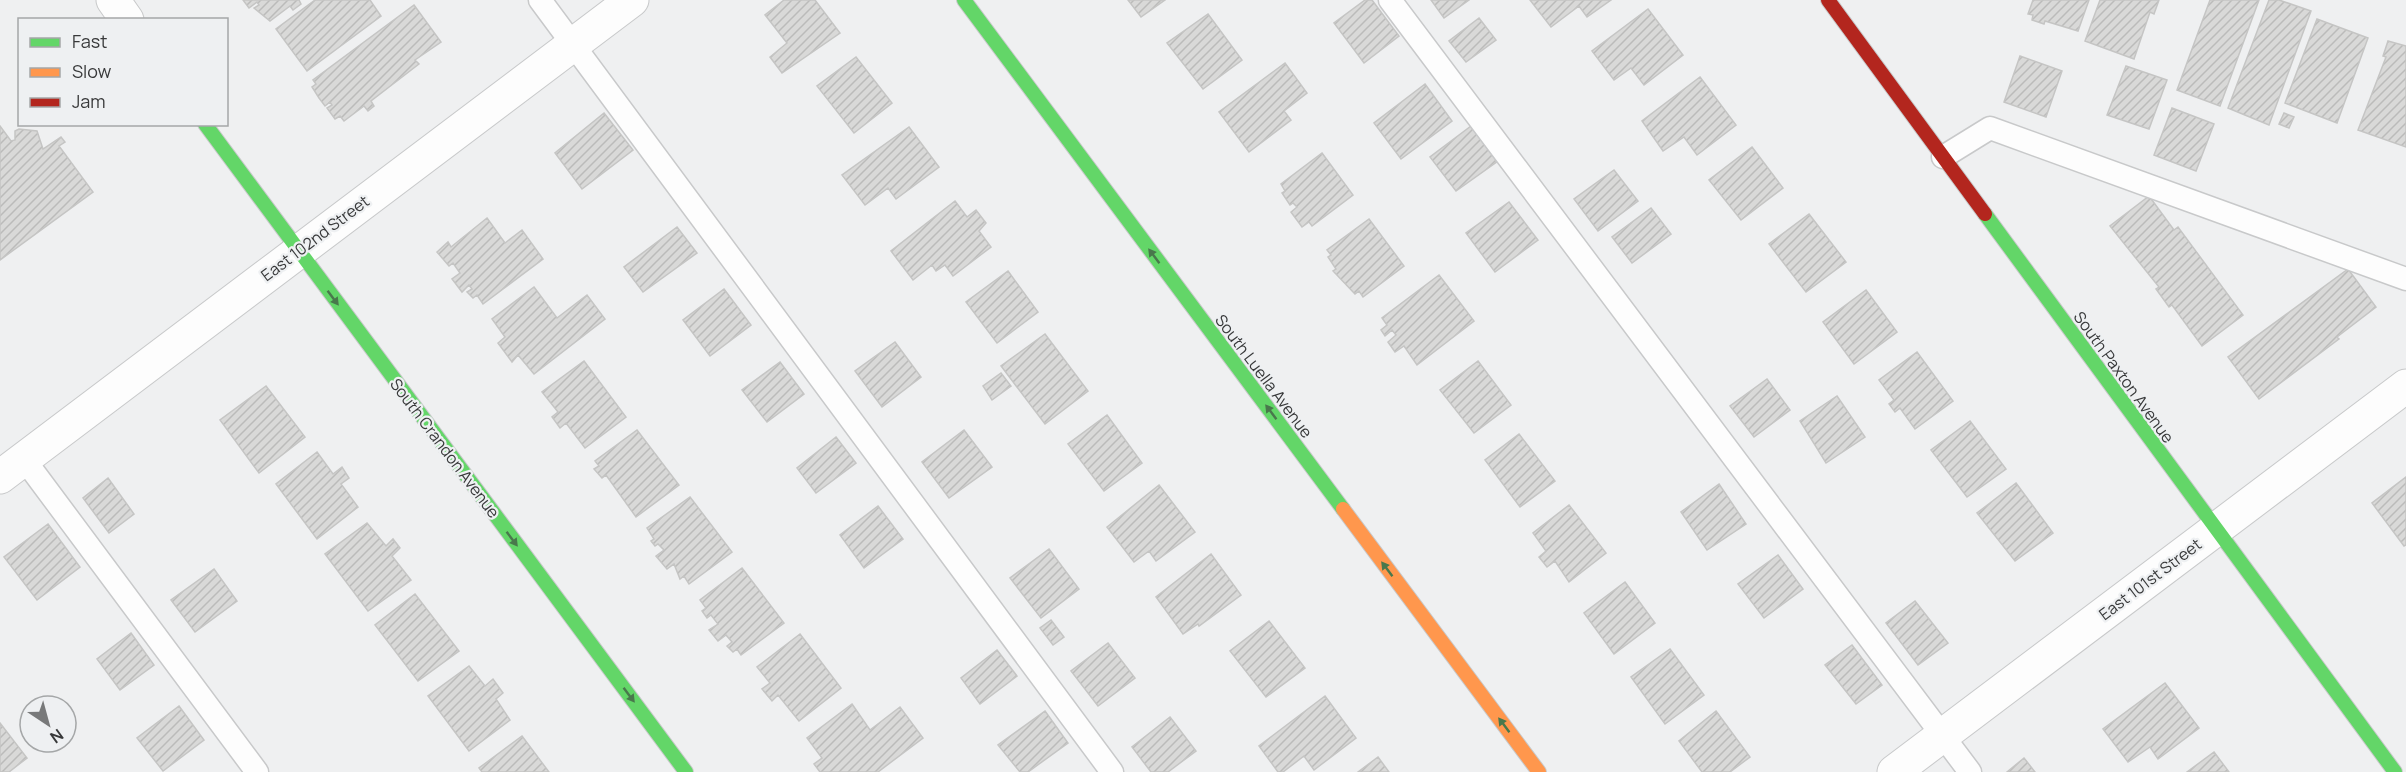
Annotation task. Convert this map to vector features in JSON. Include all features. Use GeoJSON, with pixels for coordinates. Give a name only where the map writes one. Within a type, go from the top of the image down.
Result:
{"type":"FeatureCollection","features":[{"type":"Feature","properties":{"kind":"street"},"geometry":{"type":"LineString","coordinates":[[112,0],[126,18]]}},
{"type":"Feature","properties":{"kind":"street","name":"East 102nd Street"},"geometry":{"type":"LineString","coordinates":[[12,468],[632,0]]}},
{"type":"Feature","properties":{"kind":"street","name":"South Luella Avenue"},"geometry":{"type":"LineString","coordinates":[[964,0],[1539,772]]}},
{"type":"Feature","properties":{"kind":"street","name":"South Paxton Avenue"},"geometry":{"type":"LineString","coordinates":[[1828,0],[2215,530],[2395,772]]}},
{"type":"Feature","properties":{"kind":"street","name":"South Crandon Avenue"},"geometry":{"type":"LineString","coordinates":[[206,126],[686,772]]}},
{"type":"Feature","properties":{"kind":"street","name":"East 101st Street"},"geometry":{"type":"LineString","coordinates":[[1894,772],[2406,386]]}},
{"type":"Feature","properties":{"kind":"lane"},"geometry":{"type":"LineString","coordinates":[[540,0],[1112,772]]}},
{"type":"Feature","properties":{"kind":"lane"},"geometry":{"type":"LineString","coordinates":[[1390,0],[1970,772]]}},
{"type":"Feature","properties":{"kind":"lane"},"geometry":{"type":"LineString","coordinates":[[1943,157],[1990,128],[2406,279]]}},
{"type":"Feature","properties":{"kind":"lane"},"geometry":{"type":"LineString","coordinates":[[12,468],[257,772]]}},
{"type":"Feature","properties":{"kind":"building"},"geometry":{"type":"Polygon","coordinates":[[[243,0],[299,0],[301,4],[293,10],[290,6],[270,21],[254,8],[259,5],[257,2],[249,8],[243,0]]]}},
{"type":"Feature","properties":{"kind":"building"},"geometry":{"type":"Polygon","coordinates":[[[315,0],[370,0],[381,16],[307,71],[276,29],[315,0]]]}},
{"type":"Feature","properties":{"kind":"building"},"geometry":{"type":"Polygon","coordinates":[[[784,0],[815,0],[840,33],[782,73],[770,57],[787,43],[765,15],[784,0]]]}},
{"type":"Feature","properties":{"kind":"building"},"geometry":{"type":"Polygon","coordinates":[[[1128,0],[1165,0],[1141,17],[1128,0]]]}},
{"type":"Feature","properties":{"kind":"building"},"geometry":{"type":"Polygon","coordinates":[[[1365,0],[1372,0],[1399,36],[1364,63],[1334,23],[1365,0]]]}},
{"type":"Feature","properties":{"kind":"building"},"geometry":{"type":"Polygon","coordinates":[[[1431,0],[1469,0],[1444,18],[1431,0]]]}},
{"type":"Feature","properties":{"kind":"building"},"geometry":{"type":"Polygon","coordinates":[[[1530,0],[1611,0],[1587,17],[1579,6],[1551,27],[1530,0]]]}},
{"type":"Feature","properties":{"kind":"building"},"geometry":{"type":"Polygon","coordinates":[[[2033,0],[2089,0],[2078,31],[2045,21],[2044,24],[2032,20],[2033,15],[2028,14],[2033,0]]]}},
{"type":"Feature","properties":{"kind":"building"},"geometry":{"type":"Polygon","coordinates":[[[2100,0],[2159,0],[2154,14],[2150,12],[2134,59],[2085,41],[2100,0]]]}},
{"type":"Feature","properties":{"kind":"building"},"geometry":{"type":"Polygon","coordinates":[[[2210,0],[2259,0],[2220,106],[2177,90],[2210,0]]]}},
{"type":"Feature","properties":{"kind":"building"},"geometry":{"type":"Polygon","coordinates":[[[2269,0],[2279,0],[2311,11],[2269,125],[2228,108],[2269,0]]]}},
{"type":"Feature","properties":{"kind":"building"},"geometry":{"type":"Polygon","coordinates":[[[414,5],[441,42],[415,60],[419,64],[371,101],[374,106],[368,111],[364,106],[344,121],[340,116],[335,119],[327,108],[332,105],[330,102],[325,106],[312,87],[316,84],[313,80],[414,5]]]}},
{"type":"Feature","properties":{"kind":"building"},"geometry":{"type":"Polygon","coordinates":[[[1648,9],[1683,55],[1644,85],[1631,68],[1614,80],[1592,51],[1648,9]]]}},
{"type":"Feature","properties":{"kind":"building"},"geometry":{"type":"Polygon","coordinates":[[[1208,14],[1242,60],[1203,89],[1167,43],[1208,14]]]}},
{"type":"Feature","properties":{"kind":"building"},"geometry":{"type":"Polygon","coordinates":[[[1479,18],[1496,40],[1466,62],[1449,41],[1479,18]]]}},
{"type":"Feature","properties":{"kind":"building"},"geometry":{"type":"Polygon","coordinates":[[[2317,19],[2368,38],[2337,123],[2285,103],[2317,19]]]}},
{"type":"Feature","properties":{"kind":"building"},"geometry":{"type":"Polygon","coordinates":[[[2388,41],[2406,46],[2406,147],[2358,130],[2386,57],[2383,56],[2388,41]]]}},
{"type":"Feature","properties":{"kind":"building"},"geometry":{"type":"Polygon","coordinates":[[[2020,56],[2062,71],[2046,117],[2004,102],[2020,56]]]}},
{"type":"Feature","properties":{"kind":"building"},"geometry":{"type":"Polygon","coordinates":[[[856,57],[892,103],[854,133],[817,86],[856,57]]]}},
{"type":"Feature","properties":{"kind":"building"},"geometry":{"type":"Polygon","coordinates":[[[1285,63],[1307,93],[1284,111],[1291,120],[1249,152],[1219,112],[1285,63]]]}},
{"type":"Feature","properties":{"kind":"building"},"geometry":{"type":"Polygon","coordinates":[[[2126,66],[2167,80],[2149,129],[2107,115],[2126,66]]]}},
{"type":"Feature","properties":{"kind":"building"},"geometry":{"type":"Polygon","coordinates":[[[1700,77],[1736,125],[1697,155],[1684,137],[1663,151],[1642,121],[1700,77]]]}},
{"type":"Feature","properties":{"kind":"building"},"geometry":{"type":"Polygon","coordinates":[[[1425,84],[1452,121],[1401,159],[1374,123],[1425,84]]]}},
{"type":"Feature","properties":{"kind":"building"},"geometry":{"type":"Polygon","coordinates":[[[2172,108],[2214,124],[2196,171],[2154,155],[2172,108]]]}},
{"type":"Feature","properties":{"kind":"building"},"geometry":{"type":"Polygon","coordinates":[[[604,113],[633,150],[582,189],[555,153],[604,113]]]}},
{"type":"Feature","properties":{"kind":"building"},"geometry":{"type":"Polygon","coordinates":[[[2284,113],[2294,117],[2289,128],[2279,124],[2284,113]]]}},
{"type":"Feature","properties":{"kind":"building"},"geometry":{"type":"Polygon","coordinates":[[[0,126],[11,141],[15,140],[15,131],[19,129],[37,131],[43,149],[61,137],[65,142],[59,146],[93,192],[0,260],[0,126]]]}},
{"type":"Feature","properties":{"kind":"building"},"geometry":{"type":"Polygon","coordinates":[[[1471,126],[1498,161],[1456,191],[1430,157],[1471,126]]]}},
{"type":"Feature","properties":{"kind":"building"},"geometry":{"type":"Polygon","coordinates":[[[909,127],[939,167],[896,199],[888,188],[865,205],[842,175],[909,127]]]}},
{"type":"Feature","properties":{"kind":"building"},"geometry":{"type":"Polygon","coordinates":[[[1752,147],[1783,188],[1741,220],[1709,180],[1752,147]]]}},
{"type":"Feature","properties":{"kind":"building"},"geometry":{"type":"Polygon","coordinates":[[[1322,153],[1353,195],[1312,226],[1309,222],[1302,227],[1291,212],[1297,207],[1293,203],[1290,205],[1282,193],[1285,191],[1281,184],[1322,153]]]}},
{"type":"Feature","properties":{"kind":"building"},"geometry":{"type":"Polygon","coordinates":[[[1614,170],[1638,201],[1598,231],[1574,199],[1614,170]]]}},
{"type":"Feature","properties":{"kind":"building"},"geometry":{"type":"Polygon","coordinates":[[[2149,196],[2174,230],[2178,227],[2243,315],[2202,346],[2172,305],[2169,307],[2156,289],[2159,287],[2110,226],[2149,196]]]}},
{"type":"Feature","properties":{"kind":"building"},"geometry":{"type":"Polygon","coordinates":[[[955,201],[967,217],[976,210],[986,223],[979,231],[991,247],[953,276],[945,265],[936,271],[932,265],[913,280],[891,251],[955,201]]]}},
{"type":"Feature","properties":{"kind":"building"},"geometry":{"type":"Polygon","coordinates":[[[1509,202],[1538,240],[1495,272],[1466,233],[1509,202]]]}},
{"type":"Feature","properties":{"kind":"building"},"geometry":{"type":"Polygon","coordinates":[[[1651,208],[1671,234],[1632,263],[1612,237],[1651,208]]]}},
{"type":"Feature","properties":{"kind":"building"},"geometry":{"type":"Polygon","coordinates":[[[1809,214],[1846,262],[1806,292],[1769,244],[1809,214]]]}},
{"type":"Feature","properties":{"kind":"building"},"geometry":{"type":"Polygon","coordinates":[[[487,218],[505,243],[522,230],[543,259],[483,304],[477,295],[473,298],[467,292],[472,289],[469,285],[462,292],[452,279],[460,273],[453,263],[449,266],[437,252],[448,242],[451,247],[487,218]]]}},
{"type":"Feature","properties":{"kind":"building"},"geometry":{"type":"Polygon","coordinates":[[[1369,219],[1404,266],[1363,297],[1359,291],[1355,294],[1333,271],[1336,269],[1328,257],[1331,255],[1327,250],[1369,219]]]}},
{"type":"Feature","properties":{"kind":"building"},"geometry":{"type":"Polygon","coordinates":[[[677,227],[697,253],[643,292],[624,267],[677,227]]]}},
{"type":"Feature","properties":{"kind":"building"},"geometry":{"type":"Polygon","coordinates":[[[2348,269],[2376,307],[2337,337],[2339,339],[2259,399],[2228,357],[2348,269]]]}},
{"type":"Feature","properties":{"kind":"building"},"geometry":{"type":"Polygon","coordinates":[[[1008,271],[1038,312],[997,343],[966,302],[1008,271]]]}},
{"type":"Feature","properties":{"kind":"building"},"geometry":{"type":"Polygon","coordinates":[[[1439,275],[1474,321],[1417,365],[1404,346],[1395,352],[1388,342],[1396,335],[1392,330],[1385,336],[1381,330],[1387,325],[1382,318],[1439,275]]]}},
{"type":"Feature","properties":{"kind":"building"},"geometry":{"type":"Polygon","coordinates":[[[534,287],[557,318],[587,295],[605,319],[534,374],[518,355],[512,362],[498,343],[505,337],[492,319],[534,287]]]}},
{"type":"Feature","properties":{"kind":"building"},"geometry":{"type":"Polygon","coordinates":[[[724,289],[751,325],[710,356],[683,320],[724,289]]]}},
{"type":"Feature","properties":{"kind":"building"},"geometry":{"type":"Polygon","coordinates":[[[1866,290],[1897,332],[1854,364],[1823,322],[1866,290]]]}},
{"type":"Feature","properties":{"kind":"building"},"geometry":{"type":"Polygon","coordinates":[[[1045,334],[1088,391],[1045,424],[1001,366],[1045,334]]]}},
{"type":"Feature","properties":{"kind":"building"},"geometry":{"type":"Polygon","coordinates":[[[895,342],[921,377],[882,407],[855,371],[895,342]]]}},
{"type":"Feature","properties":{"kind":"building"},"geometry":{"type":"Polygon","coordinates":[[[1917,352],[1953,401],[1915,429],[1900,408],[1895,412],[1889,404],[1894,400],[1879,380],[1917,352]]]}},
{"type":"Feature","properties":{"kind":"building"},"geometry":{"type":"Polygon","coordinates":[[[584,361],[626,417],[585,448],[566,423],[560,428],[552,417],[558,412],[542,392],[584,361]]]}},
{"type":"Feature","properties":{"kind":"building"},"geometry":{"type":"Polygon","coordinates":[[[1478,361],[1511,405],[1474,433],[1440,390],[1478,361]]]}},
{"type":"Feature","properties":{"kind":"building"},"geometry":{"type":"Polygon","coordinates":[[[780,362],[804,394],[767,422],[742,390],[780,362]]]}},
{"type":"Feature","properties":{"kind":"building"},"geometry":{"type":"Polygon","coordinates":[[[1001,373],[1011,386],[992,400],[983,386],[1001,373]]]}},
{"type":"Feature","properties":{"kind":"building"},"geometry":{"type":"Polygon","coordinates":[[[1767,379],[1790,410],[1754,437],[1730,406],[1767,379]]]}},
{"type":"Feature","properties":{"kind":"building"},"geometry":{"type":"Polygon","coordinates":[[[266,386],[305,437],[259,473],[220,420],[266,386]]]}},
{"type":"Feature","properties":{"kind":"building"},"geometry":{"type":"Polygon","coordinates":[[[1837,396],[1865,437],[1826,463],[1800,421],[1837,396]]]}},
{"type":"Feature","properties":{"kind":"building"},"geometry":{"type":"Polygon","coordinates":[[[1107,415],[1142,463],[1104,491],[1068,444],[1107,415]]]}},
{"type":"Feature","properties":{"kind":"building"},"geometry":{"type":"Polygon","coordinates":[[[1970,421],[2006,469],[1967,497],[1931,450],[1970,421]]]}},
{"type":"Feature","properties":{"kind":"building"},"geometry":{"type":"Polygon","coordinates":[[[637,430],[679,485],[636,517],[606,475],[602,478],[594,469],[599,466],[595,461],[637,430]]]}},
{"type":"Feature","properties":{"kind":"building"},"geometry":{"type":"Polygon","coordinates":[[[964,430],[992,467],[949,498],[922,462],[964,430]]]}},
{"type":"Feature","properties":{"kind":"building"},"geometry":{"type":"Polygon","coordinates":[[[1519,434],[1555,481],[1520,507],[1485,460],[1519,434]]]}},
{"type":"Feature","properties":{"kind":"building"},"geometry":{"type":"Polygon","coordinates":[[[836,437],[856,463],[816,493],[797,468],[836,437]]]}},
{"type":"Feature","properties":{"kind":"building"},"geometry":{"type":"Polygon","coordinates":[[[317,452],[333,474],[342,467],[349,478],[341,484],[358,507],[317,539],[276,484],[317,452]]]}},
{"type":"Feature","properties":{"kind":"building"},"geometry":{"type":"Polygon","coordinates":[[[2406,477],[2406,545],[2404,546],[2372,503],[2406,477]]]}},
{"type":"Feature","properties":{"kind":"building"},"geometry":{"type":"Polygon","coordinates":[[[108,478],[134,514],[109,533],[83,498],[108,478]]]}},
{"type":"Feature","properties":{"kind":"building"},"geometry":{"type":"Polygon","coordinates":[[[2016,483],[2053,533],[2015,561],[1977,513],[2016,483]]]}},
{"type":"Feature","properties":{"kind":"building"},"geometry":{"type":"Polygon","coordinates":[[[1719,484],[1746,524],[1707,550],[1681,512],[1719,484]]]}},
{"type":"Feature","properties":{"kind":"building"},"geometry":{"type":"Polygon","coordinates":[[[1159,485],[1195,532],[1156,561],[1149,551],[1134,562],[1107,527],[1159,485]]]}},
{"type":"Feature","properties":{"kind":"building"},"geometry":{"type":"Polygon","coordinates":[[[690,497],[732,552],[689,584],[684,576],[680,579],[674,564],[667,569],[656,556],[664,550],[658,544],[655,546],[651,541],[654,539],[647,528],[690,497]]]}},
{"type":"Feature","properties":{"kind":"building"},"geometry":{"type":"Polygon","coordinates":[[[1569,505],[1606,553],[1569,582],[1555,561],[1547,567],[1539,557],[1546,551],[1533,533],[1569,505]]]}},
{"type":"Feature","properties":{"kind":"building"},"geometry":{"type":"Polygon","coordinates":[[[878,506],[903,539],[864,568],[840,535],[878,506]]]}},
{"type":"Feature","properties":{"kind":"building"},"geometry":{"type":"Polygon","coordinates":[[[367,523],[386,546],[393,539],[400,548],[392,556],[411,580],[368,611],[325,554],[367,523]]]}},
{"type":"Feature","properties":{"kind":"building"},"geometry":{"type":"Polygon","coordinates":[[[48,524],[80,567],[37,600],[4,557],[48,524]]]}},
{"type":"Feature","properties":{"kind":"building"},"geometry":{"type":"Polygon","coordinates":[[[1049,549],[1079,589],[1041,618],[1010,578],[1049,549]]]}},
{"type":"Feature","properties":{"kind":"building"},"geometry":{"type":"Polygon","coordinates":[[[1211,554],[1241,595],[1199,626],[1198,624],[1183,634],[1156,597],[1211,554]]]}},
{"type":"Feature","properties":{"kind":"building"},"geometry":{"type":"Polygon","coordinates":[[[1778,555],[1803,589],[1764,618],[1738,584],[1778,555]]]}},
{"type":"Feature","properties":{"kind":"building"},"geometry":{"type":"Polygon","coordinates":[[[742,568],[784,623],[741,655],[737,649],[733,652],[727,646],[732,642],[726,635],[718,641],[709,630],[718,624],[711,615],[707,618],[702,611],[706,608],[700,600],[742,568]]]}},
{"type":"Feature","properties":{"kind":"building"},"geometry":{"type":"Polygon","coordinates":[[[214,569],[237,601],[195,632],[171,600],[214,569]]]}},
{"type":"Feature","properties":{"kind":"building"},"geometry":{"type":"Polygon","coordinates":[[[1625,582],[1655,623],[1614,654],[1584,613],[1625,582]]]}},
{"type":"Feature","properties":{"kind":"building"},"geometry":{"type":"Polygon","coordinates":[[[415,594],[459,651],[418,681],[375,625],[415,594]]]}},
{"type":"Feature","properties":{"kind":"building"},"geometry":{"type":"Polygon","coordinates":[[[1915,601],[1948,643],[1918,665],[1886,623],[1915,601]]]}},
{"type":"Feature","properties":{"kind":"building"},"geometry":{"type":"Polygon","coordinates":[[[1051,620],[1064,637],[1053,645],[1040,628],[1051,620]]]}},
{"type":"Feature","properties":{"kind":"building"},"geometry":{"type":"Polygon","coordinates":[[[1269,621],[1305,668],[1266,697],[1230,651],[1269,621]]]}},
{"type":"Feature","properties":{"kind":"building"},"geometry":{"type":"Polygon","coordinates":[[[131,633],[154,665],[120,690],[97,659],[131,633]]]}},
{"type":"Feature","properties":{"kind":"building"},"geometry":{"type":"Polygon","coordinates":[[[800,634],[841,688],[799,721],[778,695],[772,701],[762,689],[770,683],[757,667],[800,634]]]}},
{"type":"Feature","properties":{"kind":"building"},"geometry":{"type":"Polygon","coordinates":[[[1108,643],[1135,678],[1098,706],[1071,671],[1108,643]]]}},
{"type":"Feature","properties":{"kind":"building"},"geometry":{"type":"Polygon","coordinates":[[[1852,645],[1882,685],[1856,704],[1825,665],[1852,645]]]}},
{"type":"Feature","properties":{"kind":"building"},"geometry":{"type":"Polygon","coordinates":[[[1670,649],[1704,695],[1665,724],[1631,677],[1670,649]]]}},
{"type":"Feature","properties":{"kind":"building"},"geometry":{"type":"Polygon","coordinates":[[[997,650],[1017,676],[980,704],[961,678],[997,650]]]}},
{"type":"Feature","properties":{"kind":"building"},"geometry":{"type":"Polygon","coordinates":[[[469,666],[485,686],[493,679],[503,693],[496,699],[510,720],[469,751],[428,696],[469,666]]]}},
{"type":"Feature","properties":{"kind":"building"},"geometry":{"type":"Polygon","coordinates":[[[2165,683],[2199,728],[2158,759],[2150,747],[2128,762],[2103,729],[2165,683]]]}},
{"type":"Feature","properties":{"kind":"building"},"geometry":{"type":"Polygon","coordinates":[[[1325,696],[1356,738],[1314,770],[1304,756],[1283,772],[1278,772],[1259,746],[1325,696]]]}},
{"type":"Feature","properties":{"kind":"building"},"geometry":{"type":"Polygon","coordinates":[[[852,704],[870,730],[900,707],[923,738],[878,772],[820,772],[814,764],[822,758],[807,738],[852,704]]]}},
{"type":"Feature","properties":{"kind":"building"},"geometry":{"type":"Polygon","coordinates":[[[179,706],[204,740],[163,771],[137,738],[179,706]]]}},
{"type":"Feature","properties":{"kind":"building"},"geometry":{"type":"Polygon","coordinates":[[[1045,711],[1068,743],[1028,772],[1020,772],[998,745],[1045,711]]]}},
{"type":"Feature","properties":{"kind":"building"},"geometry":{"type":"Polygon","coordinates":[[[1716,711],[1750,757],[1730,772],[1702,772],[1679,741],[1716,711]]]}},
{"type":"Feature","properties":{"kind":"building"},"geometry":{"type":"Polygon","coordinates":[[[1170,717],[1196,751],[1168,772],[1151,772],[1132,747],[1170,717]]]}},
{"type":"Feature","properties":{"kind":"building"},"geometry":{"type":"Polygon","coordinates":[[[0,723],[18,746],[18,754],[24,754],[27,758],[9,772],[0,772],[0,723]]]}},
{"type":"Feature","properties":{"kind":"building"},"geometry":{"type":"Polygon","coordinates":[[[522,736],[549,772],[482,772],[479,768],[522,736]]]}},
{"type":"Feature","properties":{"kind":"building"},"geometry":{"type":"Polygon","coordinates":[[[2214,752],[2229,772],[2187,772],[2214,752]]]}},
{"type":"Feature","properties":{"kind":"building"},"geometry":{"type":"Polygon","coordinates":[[[1378,757],[1389,772],[1358,772],[1378,757]]]}},
{"type":"Feature","properties":{"kind":"building"},"geometry":{"type":"Polygon","coordinates":[[[2024,758],[2035,772],[2007,772],[2024,758]]]}},
{"type":"Feature","properties":{"kind":"traffic: fast"},"geometry":{"type":"LineString","coordinates":[[964,0],[1343,509]]}},
{"type":"Feature","properties":{"kind":"traffic: fast"},"geometry":{"type":"LineString","coordinates":[[206,126],[686,772]]}},
{"type":"Feature","properties":{"kind":"traffic: fast"},"geometry":{"type":"LineString","coordinates":[[1985,214],[2395,772]]}},
{"type":"Feature","properties":{"kind":"traffic: slow"},"geometry":{"type":"LineString","coordinates":[[1343,509],[1539,772]]}},
{"type":"Feature","properties":{"kind":"traffic: jam"},"geometry":{"type":"LineString","coordinates":[[1828,0],[1985,214]]}}]}
